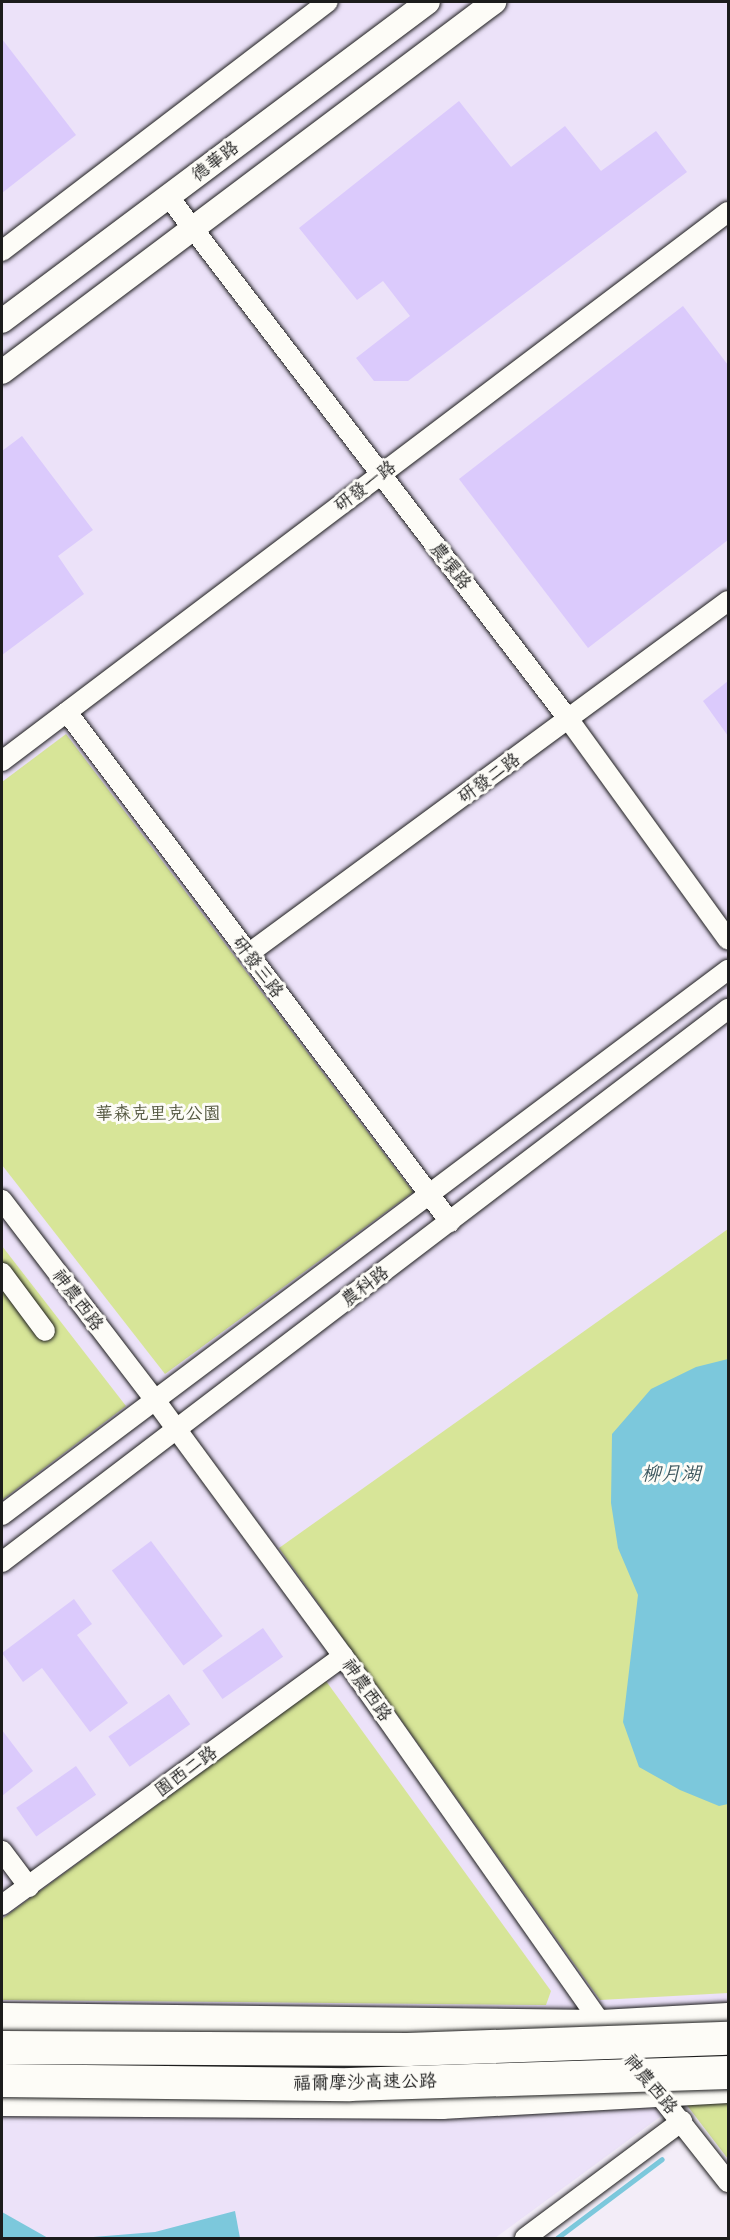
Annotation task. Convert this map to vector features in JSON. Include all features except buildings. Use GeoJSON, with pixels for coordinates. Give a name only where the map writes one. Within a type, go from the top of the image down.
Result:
{"type":"FeatureCollection","features":[{"type":"Feature","properties":{"kind":"highway","name":"福爾摩沙高速公路"},"geometry":{"type":"LineString","coordinates":[[2,2047],[407,2049],[729,2038]]}},
{"type":"Feature","properties":{"kind":"highway","name":"福爾摩沙高速公路"},"geometry":{"type":"LineString","coordinates":[[2,2080],[349,2084],[729,2072]]}},
{"type":"Feature","properties":{"kind":"main road"},"geometry":{"type":"LineString","coordinates":[[2,2017],[602,2024],[729,2017]]}},
{"type":"Feature","properties":{"kind":"main road"},"geometry":{"type":"LineString","coordinates":[[2,2102],[442,2105],[656,2091],[729,2089]]}},
{"type":"Feature","properties":{"kind":"street"},"geometry":{"type":"LineString","coordinates":[[2,251],[328,2]]}},
{"type":"Feature","properties":{"kind":"street","name":"德華路"},"geometry":{"type":"LineString","coordinates":[[2,321],[428,2]]}},
{"type":"Feature","properties":{"kind":"street"},"geometry":{"type":"LineString","coordinates":[[2,372],[494,2]]}},
{"type":"Feature","properties":{"kind":"street","name":"農環路"},"geometry":{"type":"LineString","coordinates":[[168,196],[569,720],[729,940]]}},
{"type":"Feature","properties":{"kind":"street","name":"研發一路"},"geometry":{"type":"LineString","coordinates":[[2,761],[729,212]]}},
{"type":"Feature","properties":{"kind":"street","name":"研發二路"},"geometry":{"type":"LineString","coordinates":[[248,954],[729,601]]}},
{"type":"Feature","properties":{"kind":"street","name":"研發三路"},"geometry":{"type":"LineString","coordinates":[[67,712],[450,1222]]}},
{"type":"Feature","properties":{"kind":"street","name":"農科路"},"geometry":{"type":"LineString","coordinates":[[2,1515],[729,970]]}},
{"type":"Feature","properties":{"kind":"street","name":"農科路"},"geometry":{"type":"LineString","coordinates":[[2,1562],[729,1009]]}},
{"type":"Feature","properties":{"kind":"street","name":"神農西路"},"geometry":{"type":"LineString","coordinates":[[2,1200],[155,1400],[343,1656],[602,2024],[729,2182]]}},
{"type":"Feature","properties":{"kind":"street"},"geometry":{"type":"LineString","coordinates":[[2,1273],[45,1331]]}},
{"type":"Feature","properties":{"kind":"street","name":"園西二路"},"geometry":{"type":"LineString","coordinates":[[2,1905],[343,1656]]}},
{"type":"Feature","properties":{"kind":"street"},"geometry":{"type":"LineString","coordinates":[[2,1851],[29,1887]]}},
{"type":"Feature","properties":{"kind":"street"},"geometry":{"type":"LineString","coordinates":[[525,2238],[682,2121]]}},
{"type":"Feature","properties":{"kind":"shaded area"},"geometry":{"type":"Polygon","coordinates":[[[2,2],[728,2],[728,2159],[683,2100],[495,2238],[2,2238],[2,2]]]}},
{"type":"Feature","properties":{"kind":"green space","name":"華森克里克公園"},"geometry":{"type":"Polygon","coordinates":[[[66,734],[413,1192],[165,1374],[2,1165],[2,782],[66,734]]]}},
{"type":"Feature","properties":{"kind":"green space"},"geometry":{"type":"Polygon","coordinates":[[[728,1229],[728,1993],[600,2000],[279,1548],[728,1229]]]}},
{"type":"Feature","properties":{"kind":"green space"},"geometry":{"type":"Polygon","coordinates":[[[2,1246],[126,1406],[2,1500],[2,1246]]]}},
{"type":"Feature","properties":{"kind":"green space"},"geometry":{"type":"Polygon","coordinates":[[[326,1681],[551,1991],[546,2005],[2,2000],[2,1919],[326,1681]]]}},
{"type":"Feature","properties":{"kind":"green space"},"geometry":{"type":"Polygon","coordinates":[[[683,2100],[728,2100],[728,2159],[683,2100]]]}},
{"type":"Feature","properties":{"kind":"water","name":"柳月湖"},"geometry":{"type":"Polygon","coordinates":[[[728,1359],[728,1804],[719,1806],[680,1790],[639,1767],[623,1722],[638,1595],[618,1548],[611,1503],[612,1434],[651,1389],[696,1367],[728,1359]]]}},
{"type":"Feature","properties":{"kind":"water"},"geometry":{"type":"Polygon","coordinates":[[[235,2211],[240,2238],[81,2238],[155,2232],[235,2211]]]}},
{"type":"Feature","properties":{"kind":"water"},"geometry":{"type":"Polygon","coordinates":[[[2,2212],[48,2238],[2,2238],[2,2212]]]}},
{"type":"Feature","properties":{"kind":"waterway"},"geometry":{"type":"LineString","coordinates":[[557,2238],[662,2159]]}}]}
